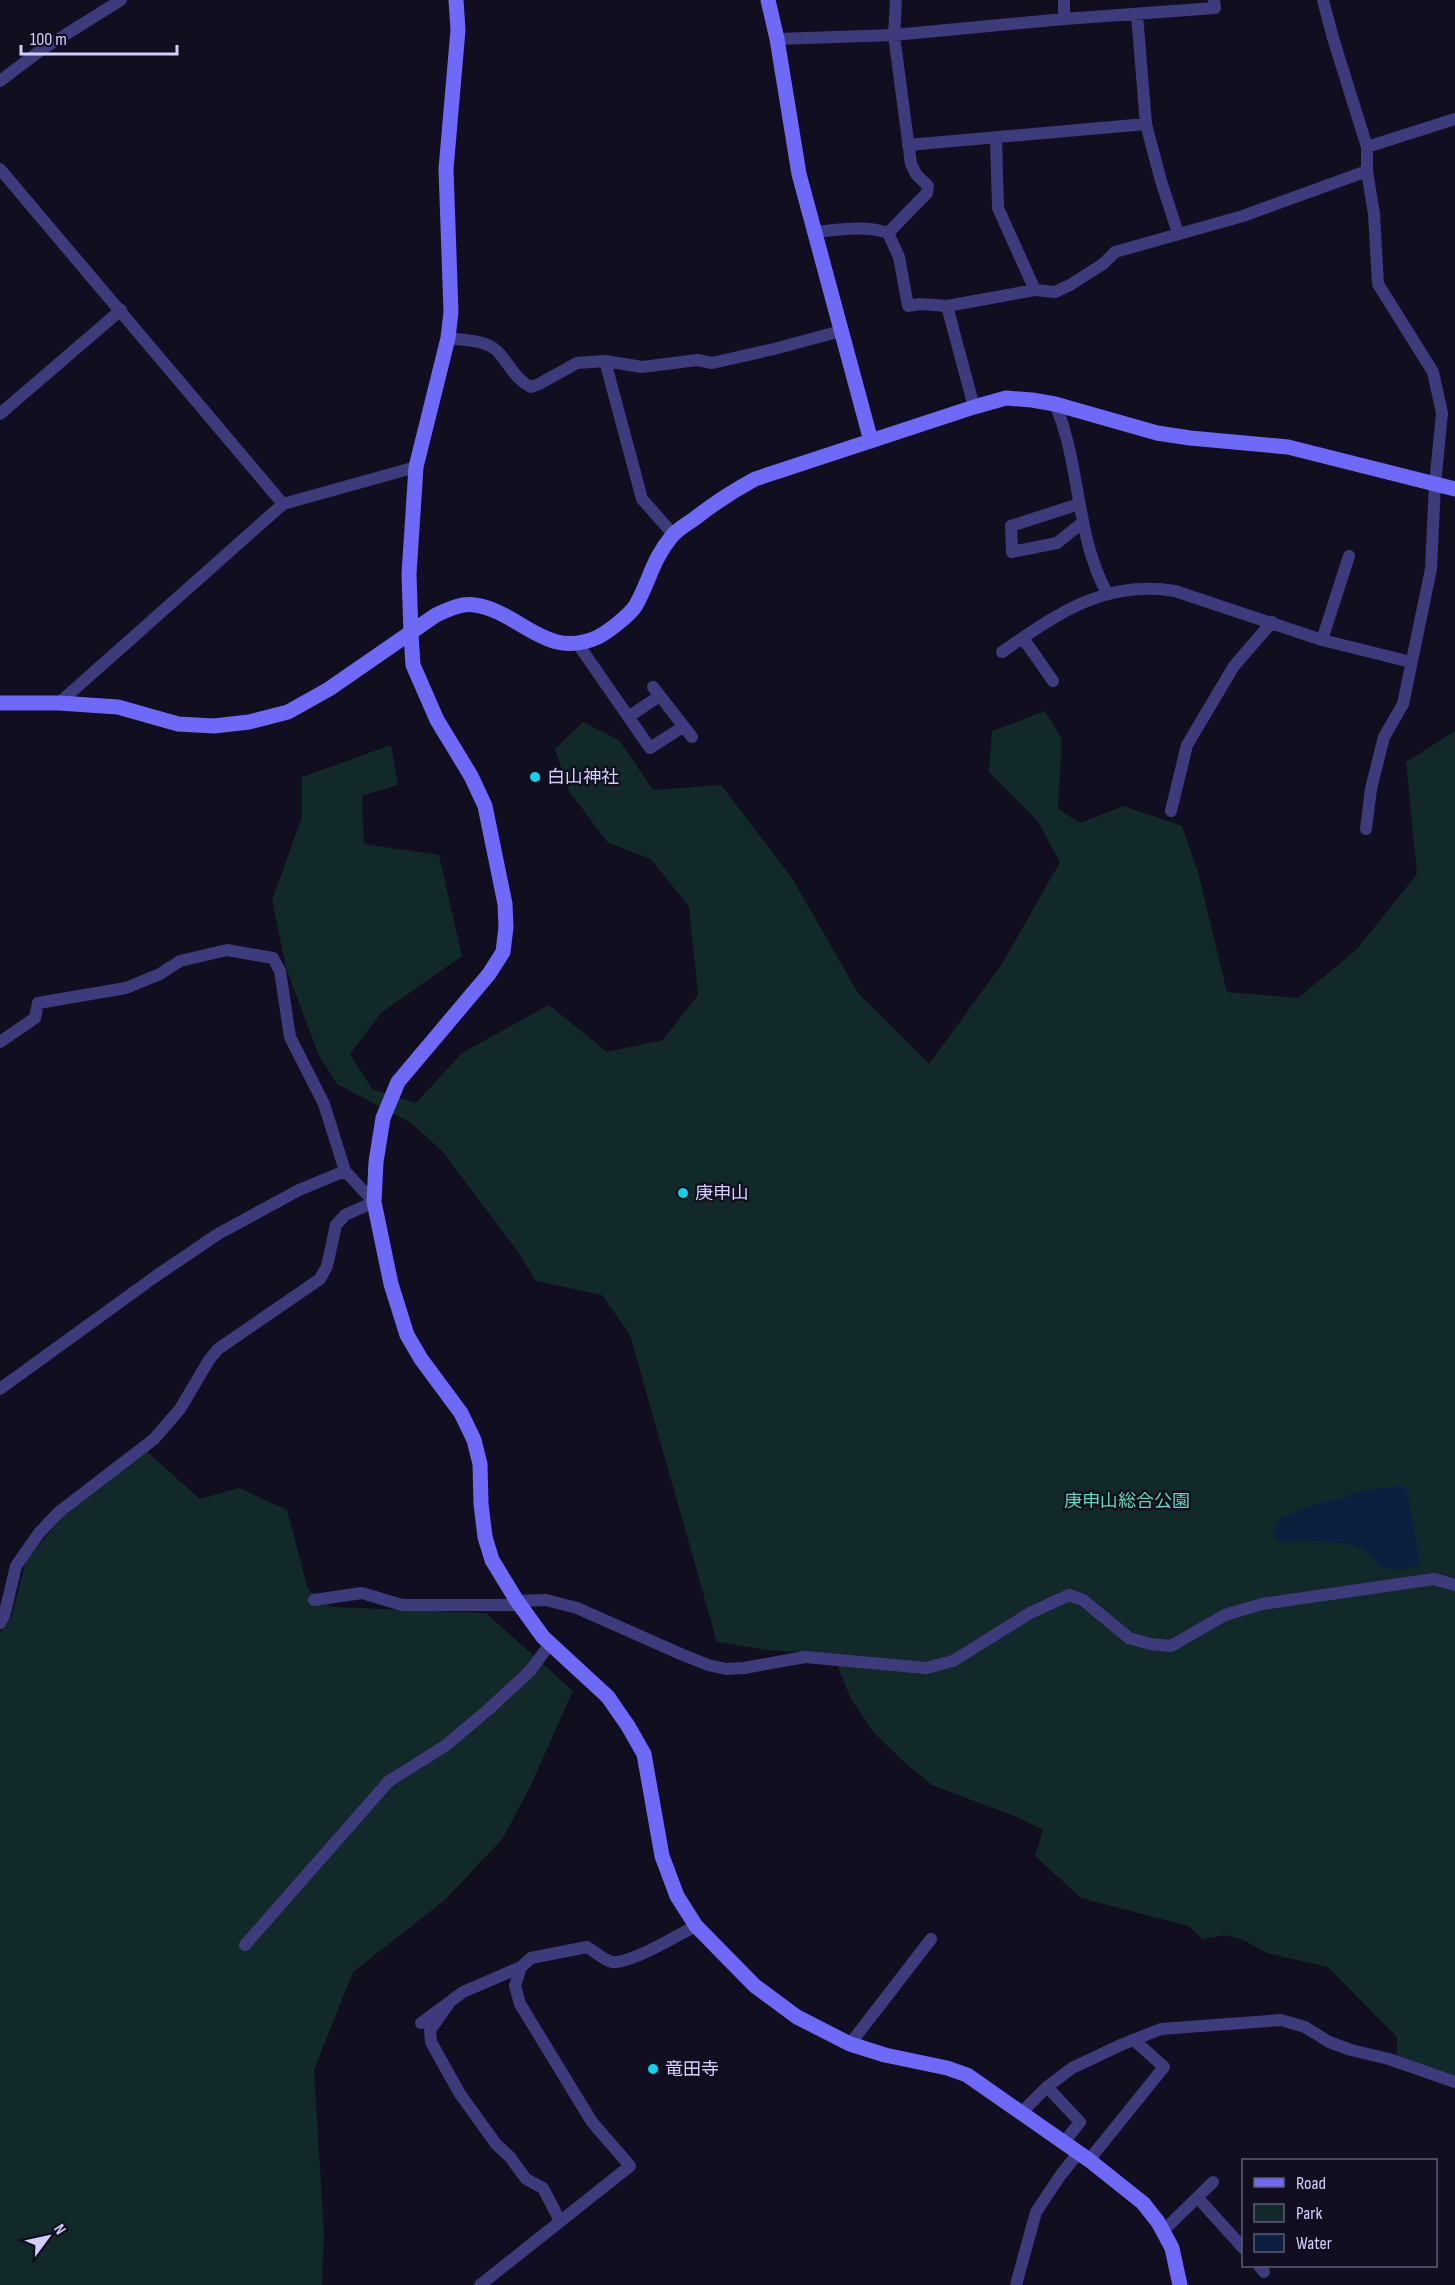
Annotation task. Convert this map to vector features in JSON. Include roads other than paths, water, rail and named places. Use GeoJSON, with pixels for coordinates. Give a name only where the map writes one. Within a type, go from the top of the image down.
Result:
{"type":"FeatureCollection","features":[{"type":"Feature","properties":{"kind":"street"},"geometry":{"type":"LineString","coordinates":[[0,81],[41,50],[121,0]]}},
{"type":"Feature","properties":{"kind":"street"},"geometry":{"type":"LineString","coordinates":[[456,0],[458,30],[446,169],[451,312],[448,338],[416,467],[409,574],[411,634],[413,665],[437,720],[471,776],[485,806],[505,904],[506,927],[503,952],[489,974],[398,1082],[383,1118],[376,1162],[374,1202],[391,1284],[407,1335],[421,1359],[461,1413],[474,1440],[480,1464],[485,1537],[492,1560],[543,1637],[608,1697],[644,1754],[662,1856],[677,1896],[696,1926],[755,1986],[797,2017],[850,2044],[967,2075],[1084,2156],[1143,2203],[1172,2248],[1180,2285]]}},
{"type":"Feature","properties":{"kind":"street"},"geometry":{"type":"LineString","coordinates":[[768,0],[777,39],[799,174],[871,441]]}},
{"type":"Feature","properties":{"kind":"street"},"geometry":{"type":"LineString","coordinates":[[888,233],[927,193],[928,186],[910,164],[894,35],[896,0]]}},
{"type":"Feature","properties":{"kind":"street"},"geometry":{"type":"LineString","coordinates":[[1064,0],[1064,19]]}},
{"type":"Feature","properties":{"kind":"street"},"geometry":{"type":"LineString","coordinates":[[777,39],[894,35],[1064,19],[1137,15],[1215,8],[1214,0]]}},
{"type":"Feature","properties":{"kind":"street"},"geometry":{"type":"LineString","coordinates":[[1323,0],[1367,147],[1367,171],[1374,213],[1376,262],[1380,289],[1419,347],[1436,380],[1442,413],[1435,484],[1431,568],[1403,704],[1384,737],[1371,789],[1366,829]]}},
{"type":"Feature","properties":{"kind":"street"},"geometry":{"type":"LineString","coordinates":[[1137,15],[1146,124],[1161,182],[1178,233]]}},
{"type":"Feature","properties":{"kind":"street"},"geometry":{"type":"LineString","coordinates":[[1367,147],[1455,119]]}},
{"type":"Feature","properties":{"kind":"street"},"geometry":{"type":"LineString","coordinates":[[908,145],[1146,124]]}},
{"type":"Feature","properties":{"kind":"street"},"geometry":{"type":"LineString","coordinates":[[996,137],[998,208],[1035,290]]}},
{"type":"Feature","properties":{"kind":"street"},"geometry":{"type":"LineString","coordinates":[[0,169],[284,504]]}},
{"type":"Feature","properties":{"kind":"street"},"geometry":{"type":"LineString","coordinates":[[814,232],[851,229],[888,233],[898,257],[908,306],[920,304],[947,306],[1035,290],[1055,292],[1103,264],[1115,252],[1242,216],[1367,171]]}},
{"type":"Feature","properties":{"kind":"street"},"geometry":{"type":"LineString","coordinates":[[947,306],[974,407]]}},
{"type":"Feature","properties":{"kind":"street"},"geometry":{"type":"LineString","coordinates":[[0,414],[121,310]]}},
{"type":"Feature","properties":{"kind":"street"},"geometry":{"type":"LineString","coordinates":[[448,338],[478,342],[489,346],[498,352],[516,378],[531,387],[577,363],[605,361],[642,367],[697,360],[712,363],[841,331]]}},
{"type":"Feature","properties":{"kind":"street"},"geometry":{"type":"LineString","coordinates":[[605,361],[642,499],[673,534]]}},
{"type":"Feature","properties":{"kind":"street"},"geometry":{"type":"LineString","coordinates":[[0,703],[59,703],[118,707],[178,724],[214,726],[249,722],[288,712],[329,689],[436,615],[454,606],[474,605],[489,609],[536,634],[562,644],[580,643],[600,636],[635,606],[654,561],[673,534],[726,494],[755,479],[1006,398],[1055,404],[1157,433],[1288,447],[1455,489]]}},
{"type":"Feature","properties":{"kind":"street"},"geometry":{"type":"LineString","coordinates":[[1055,404],[1063,423],[1082,523],[1099,579],[1107,593]]}},
{"type":"Feature","properties":{"kind":"street"},"geometry":{"type":"LineString","coordinates":[[59,703],[284,504],[416,467]]}},
{"type":"Feature","properties":{"kind":"street"},"geometry":{"type":"LineString","coordinates":[[1079,504],[1011,526],[1012,552],[1058,543],[1082,523]]}},
{"type":"Feature","properties":{"kind":"street"},"geometry":{"type":"LineString","coordinates":[[1322,640],[1349,556]]}},
{"type":"Feature","properties":{"kind":"street"},"geometry":{"type":"LineString","coordinates":[[1002,652],[1058,614],[1107,593],[1151,587],[1175,591],[1322,640],[1411,662]]}},
{"type":"Feature","properties":{"kind":"street"},"geometry":{"type":"LineString","coordinates":[[1171,811],[1187,745],[1234,666],[1272,622]]}},
{"type":"Feature","properties":{"kind":"street"},"geometry":{"type":"LineString","coordinates":[[1023,638],[1053,681]]}},
{"type":"Feature","properties":{"kind":"street"},"geometry":{"type":"LineString","coordinates":[[580,643],[582,650],[650,748],[683,727]]}},
{"type":"Feature","properties":{"kind":"street"},"geometry":{"type":"LineString","coordinates":[[628,717],[655,692],[692,737]]}},
{"type":"Feature","properties":{"kind":"street"},"geometry":{"type":"LineString","coordinates":[[0,1042],[35,1018],[38,1004],[126,988],[160,974],[180,961],[227,950],[273,958],[280,971],[290,1037],[324,1104],[345,1171],[374,1202]]}},
{"type":"Feature","properties":{"kind":"street"},"geometry":{"type":"LineString","coordinates":[[0,1389],[218,1234],[299,1190],[345,1171]]}},
{"type":"Feature","properties":{"kind":"street"},"geometry":{"type":"LineString","coordinates":[[0,1623],[4,1616],[16,1566],[39,1533],[59,1512],[154,1439],[180,1409],[218,1349],[320,1279],[327,1266],[336,1225],[345,1215],[374,1202]]}},
{"type":"Feature","properties":{"kind":"street"},"geometry":{"type":"LineString","coordinates":[[314,1600],[362,1593],[402,1605],[519,1603],[546,1600],[577,1608],[700,1662],[726,1669],[805,1657],[926,1668],[953,1662],[1030,1613],[1069,1595],[1083,1600],[1129,1638],[1150,1644],[1171,1646],[1225,1615],[1262,1604],[1434,1579],[1455,1585]]}},
{"type":"Feature","properties":{"kind":"street"},"geometry":{"type":"LineString","coordinates":[[245,1945],[389,1781],[445,1746],[489,1709],[530,1671],[550,1644]]}},
{"type":"Feature","properties":{"kind":"street"},"geometry":{"type":"LineString","coordinates":[[421,2023],[463,1992],[521,1967],[531,1958],[587,1947],[612,1962],[624,1961],[696,1926]]}},
{"type":"Feature","properties":{"kind":"street"},"geometry":{"type":"LineString","coordinates":[[586,1934],[587,1947]]}},
{"type":"Feature","properties":{"kind":"street"},"geometry":{"type":"LineString","coordinates":[[850,2044],[931,1939]]}},
{"type":"Feature","properties":{"kind":"street"},"geometry":{"type":"LineString","coordinates":[[480,2285],[630,2166],[592,2122],[520,2004],[515,1986],[521,1967]]}},
{"type":"Feature","properties":{"kind":"street"},"geometry":{"type":"LineString","coordinates":[[450,2002],[430,2030],[431,2042],[460,2094],[496,2144],[510,2157],[526,2179],[543,2188],[560,2222]]}},
{"type":"Feature","properties":{"kind":"street"},"geometry":{"type":"LineString","coordinates":[[1022,2112],[1047,2087],[1072,2068],[1161,2029],[1281,2020],[1305,2027],[1329,2042],[1351,2050],[1389,2059],[1455,2082]]}},
{"type":"Feature","properties":{"kind":"street"},"geometry":{"type":"LineString","coordinates":[[1016,2285],[1036,2212],[1060,2176],[1084,2156],[1164,2067],[1134,2040]]}},
{"type":"Feature","properties":{"kind":"street"},"geometry":{"type":"LineString","coordinates":[[1047,2087],[1080,2122],[1064,2142]]}},
{"type":"Feature","properties":{"kind":"street"},"geometry":{"type":"LineString","coordinates":[[1163,2231],[1213,2182]]}},
{"type":"Feature","properties":{"kind":"street"},"geometry":{"type":"LineString","coordinates":[[1197,2198],[1242,2247]]}},
{"type":"Feature","properties":{"kind":"water"},"geometry":{"type":"Polygon","coordinates":[[[1401,1485],[1407,1489],[1420,1566],[1392,1570],[1382,1568],[1362,1548],[1342,1543],[1302,1540],[1283,1543],[1271,1535],[1280,1519],[1318,1503],[1341,1499],[1358,1492],[1401,1485]]]}},
{"type":"Feature","properties":{"kind":"place","name":"白山神社"},"geometry":{"type":"Point","coordinates":[535,777]}},
{"type":"Feature","properties":{"kind":"place","name":"庚申山"},"geometry":{"type":"Point","coordinates":[683,1193]}},
{"type":"Feature","properties":{"kind":"place","name":"竜田寺"},"geometry":{"type":"Point","coordinates":[653,2069]}},
{"type":"Feature","properties":{"kind":"park label","name":"庚申山総合公園"},"geometry":{"type":"Point","coordinates":[1127,1501]}}]}
